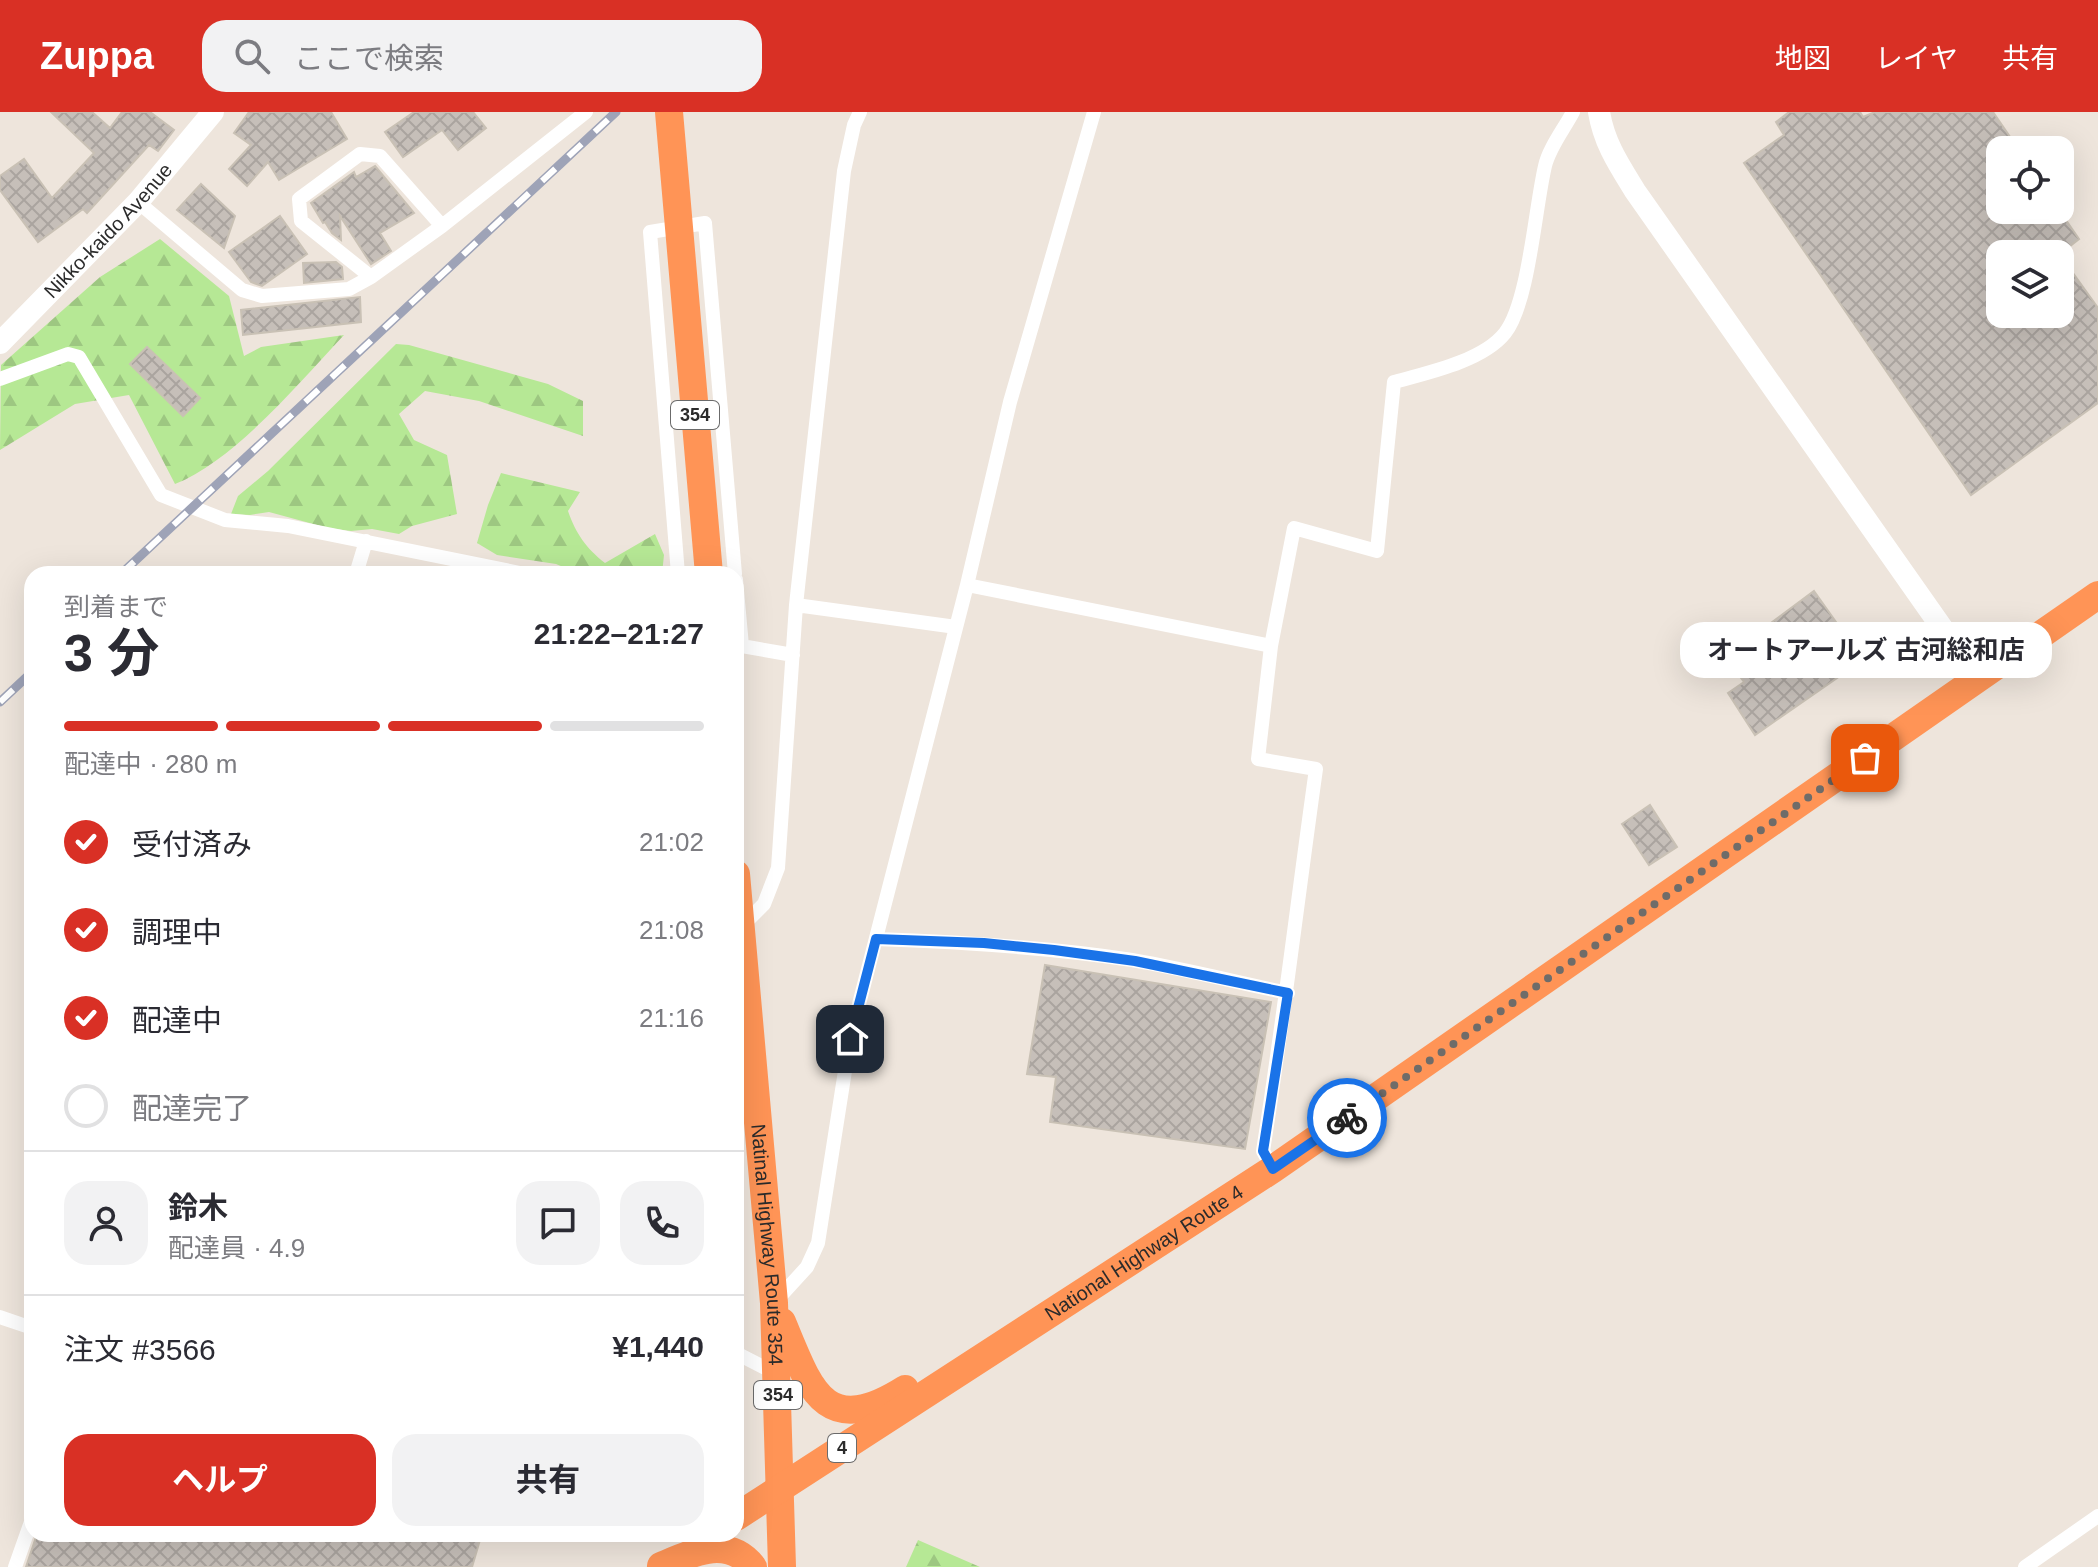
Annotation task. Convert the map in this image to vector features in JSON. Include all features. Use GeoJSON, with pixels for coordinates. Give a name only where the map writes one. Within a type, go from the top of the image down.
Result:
{"type":"FeatureCollection","features":[{"type":"Feature","properties":{"kind":"highway","name":"354"},"geometry":{"type":"LineString","coordinates":[[669,112],[708,566]]}},
{"type":"Feature","properties":{"kind":"highway","name":"National Highway Route 4"},"geometry":{"type":"LineString","coordinates":[[744,1512],[1273,1169],[2098,595]]}},
{"type":"Feature","properties":{"kind":"highway","name":"Natinal Highway Route 354"},"geometry":{"type":"LineString","coordinates":[[744,961],[774,1303],[782,1567]]}},
{"type":"Feature","properties":{"kind":"highway"},"geometry":{"type":"LineString","coordinates":[[774,1303],[809,1382],[826,1404],[839,1409],[851,1411],[868,1408],[939,1367],[981,1359]]}},
{"type":"Feature","properties":{"kind":"highway"},"geometry":{"type":"LineString","coordinates":[[660,1566],[698,1542]]}},
{"type":"Feature","properties":{"kind":"highway"},"geometry":{"type":"LineString","coordinates":[[660,1566],[712,1548],[740,1554],[753,1567]]}},
{"type":"Feature","properties":{"kind":"street","name":"Nikko-kaido Avenue"},"geometry":{"type":"LineString","coordinates":[[0,343],[138,202],[213,112]]}},
{"type":"Feature","properties":{"kind":"street"},"geometry":{"type":"LineString","coordinates":[[138,202],[242,290],[262,296],[349,289],[371,277],[442,226],[586,112]]}},
{"type":"Feature","properties":{"kind":"street"},"geometry":{"type":"LineString","coordinates":[[744,924],[764,904],[778,868],[796,605],[844,171],[860,112]]}},
{"type":"Feature","properties":{"kind":"street"},"geometry":{"type":"LineString","coordinates":[[774,1303],[807,1267],[818,1243],[850,1039],[967,585],[1010,402],[1094,112]]}},
{"type":"Feature","properties":{"kind":"street"},"geometry":{"type":"LineString","coordinates":[[1273,1169],[1263,1151],[1288,993],[1296,906],[1316,769],[1258,759],[1271,646],[1294,528],[1377,551],[1394,382],[1449,366],[1486,349],[1505,334],[1519,307],[1546,162],[1573,112]]}},
{"type":"Feature","properties":{"kind":"street"},"geometry":{"type":"LineString","coordinates":[[1599,112],[1602,132],[1610,151],[1635,191],[1978,679]]}},
{"type":"Feature","properties":{"kind":"street"},"geometry":{"type":"LineString","coordinates":[[371,277],[301,221],[299,199],[360,154],[380,156],[442,226]]}},
{"type":"Feature","properties":{"kind":"street"},"geometry":{"type":"LineString","coordinates":[[677,566],[650,232],[705,223],[734,566]]}},
{"type":"Feature","properties":{"kind":"street"},"geometry":{"type":"LineString","coordinates":[[0,379],[68,354],[79,357],[161,495],[225,520],[288,526],[486,566]]}},
{"type":"Feature","properties":{"kind":"street"},"geometry":{"type":"LineString","coordinates":[[358,566],[366,541]]}},
{"type":"Feature","properties":{"kind":"street"},"geometry":{"type":"LineString","coordinates":[[967,585],[1271,646]]}},
{"type":"Feature","properties":{"kind":"street"},"geometry":{"type":"LineString","coordinates":[[796,605],[956,627]]}},
{"type":"Feature","properties":{"kind":"street"},"geometry":{"type":"LineString","coordinates":[[744,647],[793,655]]}},
{"type":"Feature","properties":{"kind":"street"},"geometry":{"type":"LineString","coordinates":[[876,939],[984,943],[1054,950],[1135,961],[1288,993]]}},
{"type":"Feature","properties":{"kind":"street"},"geometry":{"type":"LineString","coordinates":[[0,1317],[24,1325]]}},
{"type":"Feature","properties":{"kind":"street"},"geometry":{"type":"LineString","coordinates":[[744,1357],[777,1374]]}},
{"type":"Feature","properties":{"kind":"street"},"geometry":{"type":"LineString","coordinates":[[2025,1567],[2098,1516]]}},
{"type":"Feature","properties":{"kind":"street"},"geometry":{"type":"LineString","coordinates":[[15,1567],[24,1542]]}},
{"type":"Feature","properties":{"kind":"green space"},"geometry":{"type":"Polygon","coordinates":[[[160,239],[229,296],[244,356],[261,347],[344,335],[243,439],[220,458],[175,484],[129,395],[75,404],[0,450],[1,365],[100,277],[160,239]]]}},
{"type":"Feature","properties":{"kind":"green space"},"geometry":{"type":"Polygon","coordinates":[[[396,344],[548,384],[583,401],[583,436],[479,401],[425,391],[399,414],[414,440],[447,455],[457,514],[412,526],[399,534],[372,529],[351,531],[328,528],[269,512],[231,514],[238,496],[268,471],[396,344]]]}},
{"type":"Feature","properties":{"kind":"green space"},"geometry":{"type":"Polygon","coordinates":[[[501,473],[580,492],[568,511],[574,527],[592,552],[605,563],[655,534],[664,555],[663,566],[561,566],[497,555],[477,543],[501,473]]]}},
{"type":"Feature","properties":{"kind":"green space"},"geometry":{"type":"Polygon","coordinates":[[[918,1540],[980,1567],[906,1567],[918,1540]]]}},
{"type":"Feature","properties":{"kind":"building"},"geometry":{"type":"Polygon","coordinates":[[[51,112],[92,112],[110,128],[122,112],[150,112],[174,130],[158,151],[149,145],[87,213],[83,209],[38,242],[0,190],[0,176],[24,159],[52,198],[94,153],[51,112]]]}},
{"type":"Feature","properties":{"kind":"building"},"geometry":{"type":"Polygon","coordinates":[[[249,112],[331,112],[347,139],[279,180],[268,162],[247,186],[229,169],[251,145],[234,133],[249,112]]]}},
{"type":"Feature","properties":{"kind":"building"},"geometry":{"type":"Polygon","coordinates":[[[414,112],[473,112],[486,128],[458,150],[442,130],[403,157],[385,132],[414,112]]]}},
{"type":"Feature","properties":{"kind":"building"},"geometry":{"type":"Polygon","coordinates":[[[1789,112],[1860,112],[1863,117],[1875,112],[1993,112],[2009,136],[1986,136],[1986,224],[2069,224],[2079,239],[2074,243],[2074,240],[1986,240],[1986,328],[2074,328],[2074,275],[2098,308],[2098,403],[1971,495],[1744,163],[1784,135],[1776,122],[1789,112]]]}},
{"type":"Feature","properties":{"kind":"building"},"geometry":{"type":"Polygon","coordinates":[[[375,166],[414,213],[380,233],[391,251],[371,264],[340,216],[341,240],[323,223],[311,203],[354,172],[356,177],[375,166]]]}},
{"type":"Feature","properties":{"kind":"building"},"geometry":{"type":"Polygon","coordinates":[[[201,184],[235,216],[224,248],[177,210],[201,184]]]}},
{"type":"Feature","properties":{"kind":"building"},"geometry":{"type":"Polygon","coordinates":[[[280,216],[307,254],[262,286],[251,282],[229,252],[280,216]]]}},
{"type":"Feature","properties":{"kind":"building"},"geometry":{"type":"Polygon","coordinates":[[[336,262],[342,267],[343,279],[304,283],[303,263],[336,262]]]}},
{"type":"Feature","properties":{"kind":"building"},"geometry":{"type":"Polygon","coordinates":[[[360,297],[361,322],[243,335],[241,310],[360,297]]]}},
{"type":"Feature","properties":{"kind":"building"},"geometry":{"type":"Polygon","coordinates":[[[147,347],[200,398],[183,416],[130,364],[147,347]]]}},
{"type":"Feature","properties":{"kind":"building"},"geometry":{"type":"Polygon","coordinates":[[[1814,591],[1863,660],[1755,735],[1728,693],[1744,682],[1735,670],[1747,661],[1736,649],[1814,591]]]}},
{"type":"Feature","properties":{"kind":"building"},"geometry":{"type":"Polygon","coordinates":[[[1650,805],[1677,847],[1649,865],[1622,824],[1650,805]]]}},
{"type":"Feature","properties":{"kind":"building"},"geometry":{"type":"Polygon","coordinates":[[[1045,965],[1271,1002],[1245,1149],[1050,1122],[1056,1077],[1027,1074],[1045,965]]]}},
{"type":"Feature","properties":{"kind":"building"},"geometry":{"type":"Polygon","coordinates":[[[34,1542],[479,1542],[472,1567],[26,1567],[34,1542]]]}},
{"type":"Feature","properties":{"kind":"railway"},"geometry":{"type":"LineString","coordinates":[[130,566],[616,112]]}},
{"type":"Feature","properties":{"kind":"railway"},"geometry":{"type":"LineString","coordinates":[[0,702],[24,680]]}},
{"type":"Feature","properties":{"kind":"way so far"},"geometry":{"type":"LineString","coordinates":[[1347,1118],[1865,758]]}},
{"type":"Feature","properties":{"kind":"place","name":"オートアールズ 古河総和店"},"geometry":{"type":"Point","coordinates":[1865,758]}},
{"type":"Feature","properties":{"kind":"route"},"geometry":{"type":"LineString","coordinates":[[850,1039],[876,939],[984,943],[1135,961],[1288,993],[1263,1151],[1273,1169],[1347,1118]]}}]}
